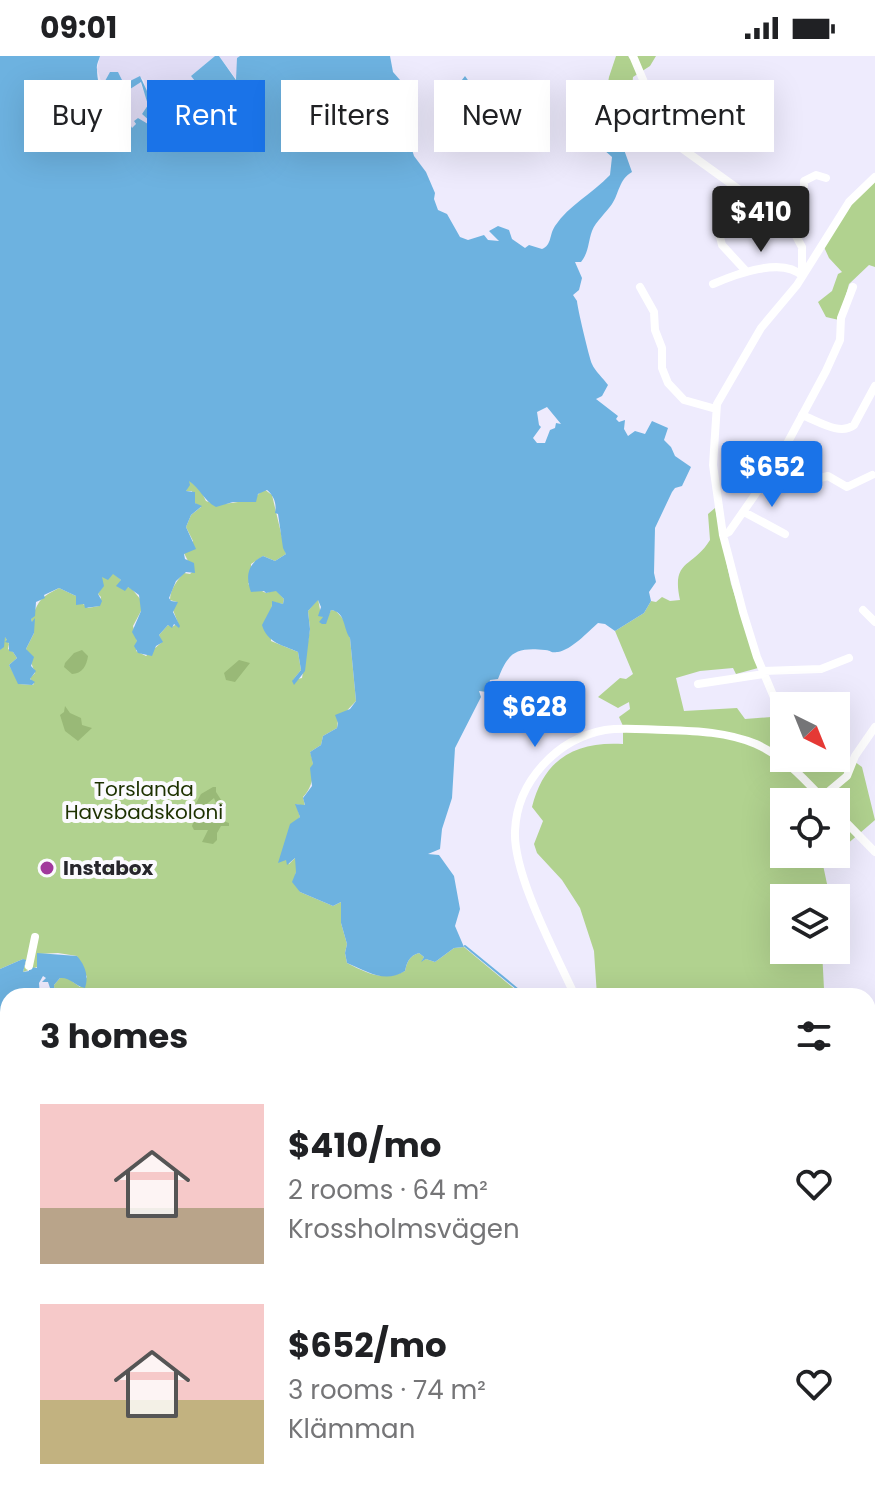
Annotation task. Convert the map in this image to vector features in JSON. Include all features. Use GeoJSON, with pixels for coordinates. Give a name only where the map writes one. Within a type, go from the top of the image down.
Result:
{"type":"FeatureCollection","features":[{"type":"Feature","properties":{"kind":"street"},"geometry":{"type":"LineString","coordinates":[[633,56],[644,82],[683,150],[798,235],[802,247],[802,276]]}},
{"type":"Feature","properties":{"kind":"street"},"geometry":{"type":"LineString","coordinates":[[791,227],[804,200],[804,181],[816,175],[826,178]]}},
{"type":"Feature","properties":{"kind":"street"},"geometry":{"type":"LineString","coordinates":[[772,692],[743,612],[723,535],[713,465],[716,409],[721,393],[761,328],[789,296],[849,202],[875,177]]}},
{"type":"Feature","properties":{"kind":"street"},"geometry":{"type":"LineString","coordinates":[[719,233],[722,245],[745,270]]}},
{"type":"Feature","properties":{"kind":"street"},"geometry":{"type":"LineString","coordinates":[[713,284],[745,270],[789,268],[802,276]]}},
{"type":"Feature","properties":{"kind":"street"},"geometry":{"type":"LineString","coordinates":[[640,287],[654,312],[655,330],[662,348],[662,368],[668,383],[684,400],[716,409]]}},
{"type":"Feature","properties":{"kind":"street"},"geometry":{"type":"LineString","coordinates":[[723,535],[729,532],[775,466],[836,351],[841,318],[853,287]]}},
{"type":"Feature","properties":{"kind":"street"},"geometry":{"type":"LineString","coordinates":[[802,415],[840,430],[849,429],[875,386]]}},
{"type":"Feature","properties":{"kind":"street"},"geometry":{"type":"LineString","coordinates":[[775,466],[812,480],[828,476],[847,487],[872,475]]}},
{"type":"Feature","properties":{"kind":"street"},"geometry":{"type":"LineString","coordinates":[[744,512],[785,534]]}},
{"type":"Feature","properties":{"kind":"street"},"geometry":{"type":"LineString","coordinates":[[863,610],[875,622]]}},
{"type":"Feature","properties":{"kind":"street"},"geometry":{"type":"LineString","coordinates":[[698,684],[764,672],[821,669],[849,658]]}},
{"type":"Feature","properties":{"kind":"street"},"geometry":{"type":"LineString","coordinates":[[836,788],[847,776],[855,756],[875,727]]}},
{"type":"Feature","properties":{"kind":"street"},"geometry":{"type":"LineString","coordinates":[[571,988],[522,875],[516,852],[515,822],[521,800],[543,764],[575,740],[613,729],[723,734],[770,752]]}},
{"type":"Feature","properties":{"kind":"street"},"geometry":{"type":"LineString","coordinates":[[795,772],[811,788]]}},
{"type":"Feature","properties":{"kind":"street"},"geometry":{"type":"LineString","coordinates":[[850,826],[875,852]]}},
{"type":"Feature","properties":{"kind":"street"},"geometry":{"type":"LineString","coordinates":[[867,844],[875,836]]}},
{"type":"Feature","properties":{"kind":"street"},"geometry":{"type":"LineString","coordinates":[[29,966],[35,937]]}},
{"type":"Feature","properties":{"kind":"shaded area"},"geometry":{"type":"Polygon","coordinates":[[[100,56],[215,56],[191,76],[194,80],[147,80],[147,100],[144,80],[140,77],[131,81],[101,80],[97,69],[100,56]]]}},
{"type":"Feature","properties":{"kind":"shaded area"},"geometry":{"type":"Polygon","coordinates":[[[219,56],[240,56],[237,58],[237,80],[219,56]]]}},
{"type":"Feature","properties":{"kind":"shaded area"},"geometry":{"type":"Polygon","coordinates":[[[140,82],[147,100],[142,114],[147,118],[147,124],[138,118],[132,128],[131,88],[140,82]]]}},
{"type":"Feature","properties":{"kind":"green space"},"geometry":{"type":"Polygon","coordinates":[[[616,56],[628,56],[630,59],[633,56],[656,56],[650,66],[633,80],[608,80],[616,56]]]}},
{"type":"Feature","properties":{"kind":"green space"},"geometry":{"type":"Polygon","coordinates":[[[875,181],[875,267],[869,265],[849,284],[839,320],[826,317],[818,302],[832,291],[838,274],[842,272],[824,247],[850,204],[875,181]]]}},
{"type":"Feature","properties":{"kind":"green space","name":"Torslanda Havsbadskoloni"},"geometry":{"type":"Polygon","coordinates":[[[189,480],[201,491],[206,501],[217,505],[252,500],[264,489],[272,495],[286,554],[275,561],[263,556],[251,564],[251,581],[248,584],[266,593],[276,590],[284,599],[283,604],[272,602],[271,641],[298,652],[301,670],[293,680],[302,678],[310,629],[308,611],[318,599],[321,615],[326,620],[331,610],[336,611],[344,620],[350,638],[356,701],[338,720],[337,728],[323,736],[321,745],[310,752],[312,782],[303,797],[305,806],[296,804],[300,817],[294,823],[286,859],[289,864],[295,858],[298,862],[295,877],[300,892],[333,906],[341,902],[347,963],[361,970],[389,976],[405,971],[409,960],[416,954],[424,957],[422,961],[435,962],[454,948],[464,947],[513,988],[54,988],[60,978],[66,977],[80,987],[87,977],[77,956],[58,953],[37,954],[37,967],[23,972],[26,961],[23,959],[0,969],[0,650],[5,636],[8,649],[17,658],[9,665],[19,684],[34,684],[30,678],[35,673],[26,649],[34,633],[31,619],[40,600],[59,588],[76,596],[88,608],[99,606],[102,577],[113,573],[141,600],[141,611],[133,626],[136,651],[146,656],[162,642],[159,635],[168,625],[172,627],[178,623],[173,610],[177,602],[170,600],[171,593],[184,573],[193,571],[184,553],[193,541],[186,527],[191,515],[201,507],[195,503],[192,491],[186,491],[189,480]]]}},
{"type":"Feature","properties":{"kind":"green space"},"geometry":{"type":"Polygon","coordinates":[[[715,508],[731,584],[758,668],[736,674],[733,668],[700,671],[676,678],[684,711],[737,708],[745,719],[770,717],[770,772],[850,772],[850,758],[862,767],[875,820],[850,842],[850,788],[770,788],[770,868],[824,868],[827,884],[770,884],[770,964],[823,964],[824,988],[596,988],[594,951],[580,908],[562,880],[537,853],[534,844],[543,821],[532,807],[537,790],[553,765],[576,750],[623,744],[623,726],[619,717],[630,709],[629,702],[618,708],[598,697],[620,678],[626,679],[633,674],[615,631],[644,613],[651,601],[656,602],[662,597],[670,601],[680,600],[678,577],[685,565],[710,540],[708,514],[715,508]]]}},
{"type":"Feature","properties":{"kind":"green space"},"geometry":{"type":"Polygon","coordinates":[[[82,650],[88,656],[86,663],[81,671],[72,674],[64,667],[65,663],[74,653],[82,650]]]}},
{"type":"Feature","properties":{"kind":"green space"},"geometry":{"type":"Polygon","coordinates":[[[239,660],[250,663],[235,682],[226,680],[224,673],[239,660]]]}},
{"type":"Feature","properties":{"kind":"green space"},"geometry":{"type":"Polygon","coordinates":[[[65,706],[70,713],[81,718],[82,725],[92,728],[78,741],[65,731],[60,715],[65,706]]]}},
{"type":"Feature","properties":{"kind":"green space"},"geometry":{"type":"Polygon","coordinates":[[[216,787],[225,806],[217,819],[229,823],[229,826],[221,826],[213,844],[202,842],[208,830],[194,830],[192,826],[194,820],[205,816],[206,810],[210,813],[212,805],[216,803],[214,798],[203,807],[195,805],[201,794],[216,787]]]}},
{"type":"Feature","properties":{"kind":"water"},"geometry":{"type":"Polygon","coordinates":[[[0,56],[100,56],[98,80],[24,80],[24,152],[131,152],[131,126],[136,124],[134,121],[138,118],[147,123],[147,152],[265,152],[265,80],[236,80],[237,58],[390,56],[393,72],[400,80],[281,80],[281,152],[413,152],[426,172],[438,210],[447,214],[460,237],[468,240],[484,235],[488,240],[499,241],[489,231],[498,226],[509,230],[512,239],[525,248],[529,245],[542,249],[561,219],[610,175],[612,157],[606,152],[625,152],[632,172],[624,179],[612,204],[594,227],[584,258],[581,262],[575,262],[582,278],[579,290],[573,295],[592,364],[608,385],[602,396],[596,399],[618,416],[616,419],[619,422],[625,420],[624,429],[628,436],[635,431],[645,434],[652,421],[668,428],[664,440],[675,456],[691,467],[682,486],[672,492],[655,528],[656,582],[649,592],[651,601],[644,613],[615,631],[598,623],[563,651],[520,651],[505,663],[498,679],[490,680],[487,692],[479,691],[481,697],[455,748],[452,798],[442,829],[440,849],[428,854],[439,855],[454,876],[460,909],[455,926],[464,947],[454,948],[435,962],[426,959],[421,962],[424,957],[416,954],[409,960],[405,971],[390,976],[376,975],[347,963],[341,902],[333,906],[300,892],[292,882],[296,872],[295,858],[287,865],[286,860],[278,863],[290,824],[300,817],[295,804],[305,805],[303,798],[312,786],[310,752],[321,745],[323,736],[337,728],[335,715],[350,709],[356,701],[350,638],[342,617],[336,611],[331,610],[326,624],[322,624],[319,622],[323,617],[318,616],[321,607],[318,600],[308,611],[310,629],[305,671],[294,685],[292,681],[301,670],[298,652],[276,643],[264,631],[262,625],[272,601],[283,604],[284,599],[276,591],[251,592],[249,572],[253,563],[263,556],[275,561],[286,554],[278,514],[275,513],[276,506],[267,490],[258,494],[256,502],[233,502],[216,507],[189,481],[186,491],[195,492],[195,503],[202,506],[191,515],[186,527],[196,549],[184,554],[185,559],[194,563],[195,573],[186,572],[176,581],[169,598],[178,602],[173,612],[180,626],[174,624],[172,628],[168,625],[159,635],[163,642],[156,646],[152,656],[138,653],[134,646],[137,641],[132,632],[141,611],[139,595],[128,587],[125,591],[116,586],[121,580],[113,574],[108,580],[102,577],[104,586],[98,594],[102,601],[100,606],[85,608],[84,604],[76,605],[76,596],[59,588],[36,602],[35,616],[31,619],[32,622],[35,618],[34,633],[26,649],[34,657],[31,666],[36,671],[30,679],[35,682],[32,685],[18,684],[9,665],[17,658],[9,651],[5,637],[4,647],[0,650],[0,56]],[[547,407],[537,412],[541,427],[533,438],[537,443],[545,443],[550,430],[555,428],[556,423],[561,424],[547,407]]]}},
{"type":"Feature","properties":{"kind":"water"},"geometry":{"type":"Polygon","coordinates":[[[219,56],[236,80],[194,80],[191,76],[219,56]]]}},
{"type":"Feature","properties":{"kind":"water"},"geometry":{"type":"Polygon","coordinates":[[[110,72],[118,72],[122,80],[106,80],[110,72]]]}},
{"type":"Feature","properties":{"kind":"water"},"geometry":{"type":"Polygon","coordinates":[[[140,76],[147,91],[147,102],[141,82],[131,88],[131,80],[140,76]]]}},
{"type":"Feature","properties":{"kind":"water"},"geometry":{"type":"Polygon","coordinates":[[[37,953],[77,956],[86,971],[85,988],[60,978],[54,988],[50,988],[48,982],[42,982],[46,978],[43,976],[39,988],[0,988],[0,969],[23,959],[26,960],[23,972],[29,971],[29,967],[37,968],[37,953]]]}},
{"type":"Feature","properties":{"kind":"waterway"},"geometry":{"type":"LineString","coordinates":[[465,946],[516,988]]}},
{"type":"Feature","properties":{"kind":"place","name":"Instabox"},"geometry":{"type":"Point","coordinates":[47,868]}}]}
